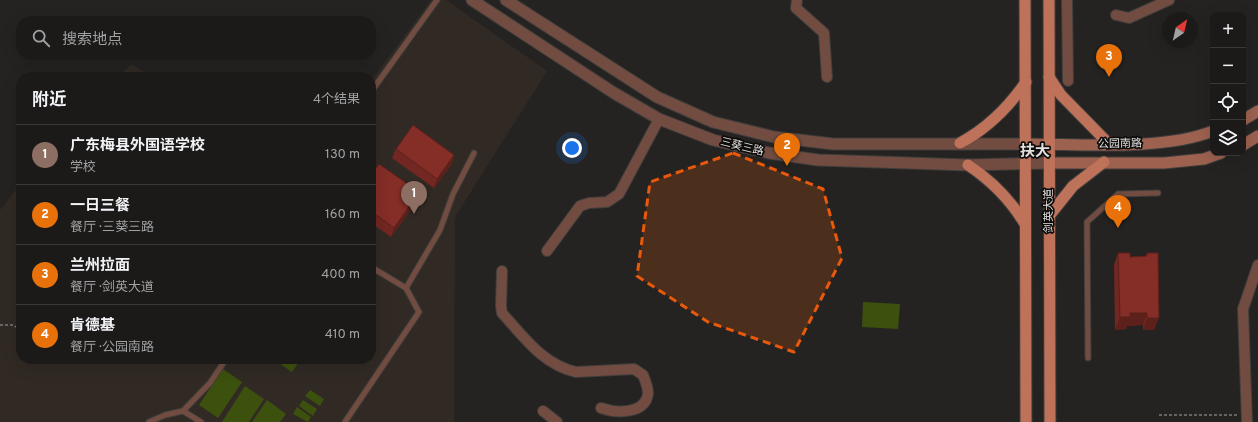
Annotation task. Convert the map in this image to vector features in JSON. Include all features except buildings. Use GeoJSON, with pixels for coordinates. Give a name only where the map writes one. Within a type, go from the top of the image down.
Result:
{"type":"FeatureCollection","features":[{"type":"Feature","properties":{"kind":"main road"},"geometry":{"type":"LineString","coordinates":[[1025,0],[1026,422]]}},
{"type":"Feature","properties":{"kind":"main road","name":"剑英大道"},"geometry":{"type":"LineString","coordinates":[[1049,0],[1050,422]]}},
{"type":"Feature","properties":{"kind":"main road"},"geometry":{"type":"LineString","coordinates":[[1049,77],[1061,96],[1109,144]]}},
{"type":"Feature","properties":{"kind":"main road"},"geometry":{"type":"LineString","coordinates":[[960,143],[975,134],[997,117],[1026,82]]}},
{"type":"Feature","properties":{"kind":"main road"},"geometry":{"type":"LineString","coordinates":[[1246,118],[1258,111]]}},
{"type":"Feature","properties":{"kind":"main road","name":"公园南路"},"geometry":{"type":"LineString","coordinates":[[1026,144],[1142,144],[1195,138],[1210,132]]}},
{"type":"Feature","properties":{"kind":"main road"},"geometry":{"type":"LineString","coordinates":[[1246,143],[1258,136]]}},
{"type":"Feature","properties":{"kind":"main road","name":"公园南路"},"geometry":{"type":"LineString","coordinates":[[1049,164],[1104,162],[1164,163],[1204,159],[1212,156]]}},
{"type":"Feature","properties":{"kind":"main road"},"geometry":{"type":"LineString","coordinates":[[1049,216],[1073,186],[1104,162]]}},
{"type":"Feature","properties":{"kind":"main road"},"geometry":{"type":"LineString","coordinates":[[968,165],[983,175],[1004,194],[1013,204],[1025,224]]}},
{"type":"Feature","properties":{"kind":"street","name":"三葵三路"},"geometry":{"type":"LineString","coordinates":[[472,0],[614,93],[659,119],[713,140],[769,153],[818,160],[968,165],[1049,164]]}},
{"type":"Feature","properties":{"kind":"street","name":"三葵三路"},"geometry":{"type":"LineString","coordinates":[[506,0],[657,97],[713,122],[774,137],[833,144],[1026,144]]}},
{"type":"Feature","properties":{"kind":"street"},"geometry":{"type":"LineString","coordinates":[[797,0],[796,8],[824,33],[827,77]]}},
{"type":"Feature","properties":{"kind":"street"},"geometry":{"type":"LineString","coordinates":[[1067,0],[1068,81]]}},
{"type":"Feature","properties":{"kind":"street"},"geometry":{"type":"LineString","coordinates":[[1116,15],[1129,18],[1169,0]]}},
{"type":"Feature","properties":{"kind":"street"},"geometry":{"type":"LineString","coordinates":[[547,251],[580,206],[589,203],[607,202],[619,194],[659,119]]}},
{"type":"Feature","properties":{"kind":"street"},"geometry":{"type":"LineString","coordinates":[[1245,419],[1243,309],[1258,265]]}},
{"type":"Feature","properties":{"kind":"street"},"geometry":{"type":"LineString","coordinates":[[502,272],[502,312],[540,355],[568,370],[576,372],[634,369],[643,375],[648,391],[647,398],[640,408],[634,410],[610,411],[601,408]]}},
{"type":"Feature","properties":{"kind":"street"},"geometry":{"type":"LineString","coordinates":[[543,412],[557,422]]}},
{"type":"Feature","properties":{"kind":"lane"},"geometry":{"type":"LineString","coordinates":[[376,85],[437,0]]}},
{"type":"Feature","properties":{"kind":"lane"},"geometry":{"type":"LineString","coordinates":[[406,288],[440,230],[453,194],[474,153]]}},
{"type":"Feature","properties":{"kind":"lane"},"geometry":{"type":"LineString","coordinates":[[1088,358],[1087,222],[1118,194],[1158,193]]}},
{"type":"Feature","properties":{"kind":"lane"},"geometry":{"type":"LineString","coordinates":[[345,422],[419,312],[406,288],[376,270]]}},
{"type":"Feature","properties":{"kind":"lane"},"geometry":{"type":"LineString","coordinates":[[149,422],[164,415],[182,411],[210,383],[223,364]]}},
{"type":"Feature","properties":{"kind":"lane"},"geometry":{"type":"LineString","coordinates":[[182,411],[201,422]]}},
{"type":"Feature","properties":{"kind":"path"},"geometry":{"type":"LineString","coordinates":[[0,325],[12,325],[16,327]]}},
{"type":"Feature","properties":{"kind":"path"},"geometry":{"type":"LineString","coordinates":[[1159,415],[1245,419]]}},
{"type":"Feature","properties":{"kind":"highlighted area"},"geometry":{"type":"Polygon","coordinates":[[[733,153],[823,189],[842,258],[794,352],[708,322],[637,276],[650,182],[733,153]]]}},
{"type":"Feature","properties":{"kind":"shaded area"},"geometry":{"type":"Polygon","coordinates":[[[431,0],[446,0],[547,71],[455,217],[454,422],[0,422],[0,210],[16,189],[16,364],[376,364],[376,74],[431,0]]]}},
{"type":"Feature","properties":{"kind":"shaded area"},"geometry":{"type":"Polygon","coordinates":[[[132,64],[144,72],[123,72],[132,64]]]}},
{"type":"Feature","properties":{"kind":"green space"},"geometry":{"type":"Polygon","coordinates":[[[863,302],[900,304],[898,329],[862,327],[863,302]]]}},
{"type":"Feature","properties":{"kind":"green space"},"geometry":{"type":"Polygon","coordinates":[[[280,364],[298,364],[292,372],[280,364]]]}},
{"type":"Feature","properties":{"kind":"green space"},"geometry":{"type":"Polygon","coordinates":[[[223,369],[242,382],[218,418],[199,405],[223,369]]]}},
{"type":"Feature","properties":{"kind":"green space"},"geometry":{"type":"Polygon","coordinates":[[[245,386],[264,399],[249,422],[222,422],[245,386]]]}},
{"type":"Feature","properties":{"kind":"green space"},"geometry":{"type":"Polygon","coordinates":[[[310,390],[324,399],[320,406],[305,396],[310,390]]]}},
{"type":"Feature","properties":{"kind":"green space"},"geometry":{"type":"Polygon","coordinates":[[[267,400],[286,414],[280,422],[252,422],[267,400]]]}},
{"type":"Feature","properties":{"kind":"green space"},"geometry":{"type":"Polygon","coordinates":[[[303,400],[317,409],[313,416],[299,406],[303,400]]]}},
{"type":"Feature","properties":{"kind":"green space"},"geometry":{"type":"Polygon","coordinates":[[[297,407],[311,417],[308,422],[293,414],[297,407]]]}},
{"type":"Feature","properties":{"kind":"place","name":"兰州拉面"},"geometry":{"type":"Point","coordinates":[1109,77]}},
{"type":"Feature","properties":{"kind":"place","name":"一日三餐"},"geometry":{"type":"Point","coordinates":[787,166]}},
{"type":"Feature","properties":{"kind":"place","name":"广东梅县外国语学校"},"geometry":{"type":"Point","coordinates":[414,214]}},
{"type":"Feature","properties":{"kind":"place","name":"肯德基"},"geometry":{"type":"Point","coordinates":[1118,228]}},
{"type":"Feature","properties":{"kind":"district","name":"扶大"},"geometry":{"type":"Point","coordinates":[1035,152]}}]}
